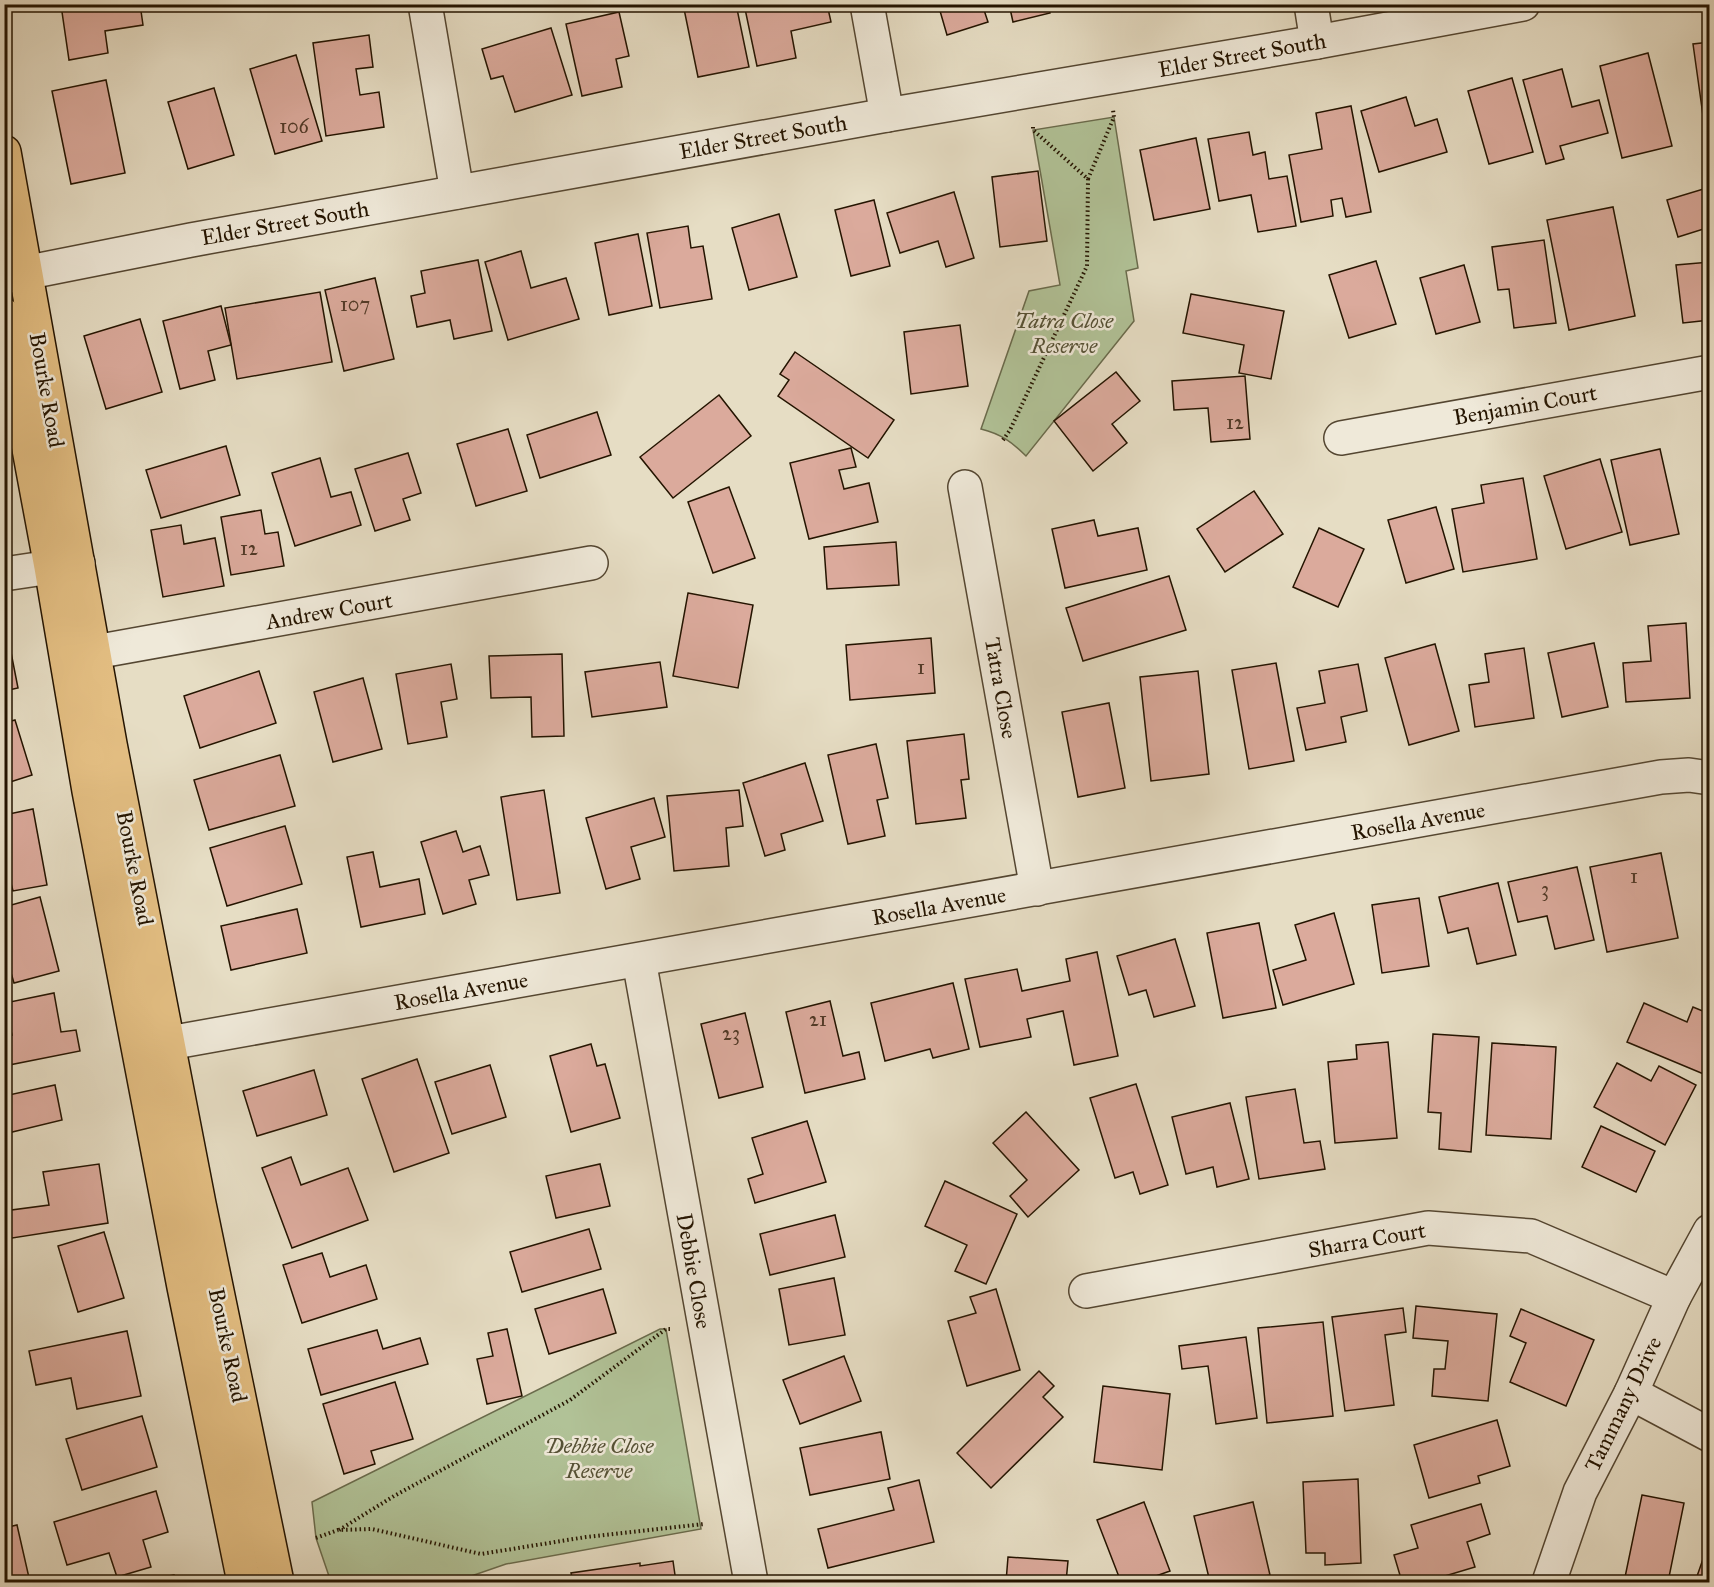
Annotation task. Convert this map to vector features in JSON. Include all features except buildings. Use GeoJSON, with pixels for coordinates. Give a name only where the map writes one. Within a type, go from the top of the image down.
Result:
{"type":"FeatureCollection","features":[{"type":"Feature","properties":{"kind":"main road","name":"Bourke Road"},"geometry":{"type":"LineString","coordinates":[[4,152],[15,274],[80,655],[154,1046],[184,1287],[244,1582]]}},
{"type":"Feature","properties":{"kind":"main road","name":"Bourke Road"},"geometry":{"type":"LineString","coordinates":[[4,315],[65,565]]}},
{"type":"Feature","properties":{"kind":"main road","name":"Bourke Road"},"geometry":{"type":"LineString","coordinates":[[154,1046],[199,1204],[277,1582]]}},
{"type":"Feature","properties":{"kind":"main road"},"geometry":{"type":"LineString","coordinates":[[250,1449],[288,1582]]}},
{"type":"Feature","properties":{"kind":"street"},"geometry":{"type":"LineString","coordinates":[[425,4],[458,192]]}},
{"type":"Feature","properties":{"kind":"street"},"geometry":{"type":"LineString","coordinates":[[867,4],[887,115]]}},
{"type":"Feature","properties":{"kind":"street"},"geometry":{"type":"LineString","coordinates":[[1311,4],[1317,42]]}},
{"type":"Feature","properties":{"kind":"street","name":"Elder Street South"},"geometry":{"type":"LineString","coordinates":[[15,274],[887,115],[1317,42],[1523,4]]}},
{"type":"Feature","properties":{"kind":"street","name":"Benjamin Court"},"geometry":{"type":"LineString","coordinates":[[1341,438],[1710,372]]}},
{"type":"Feature","properties":{"kind":"street","name":"Tatra Close"},"geometry":{"type":"LineString","coordinates":[[965,487],[1037,889]]}},
{"type":"Feature","properties":{"kind":"street","name":"Andrew Court"},"geometry":{"type":"LineString","coordinates":[[80,655],[591,563]]}},
{"type":"Feature","properties":{"kind":"street"},"geometry":{"type":"LineString","coordinates":[[4,574],[65,565]]}},
{"type":"Feature","properties":{"kind":"street","name":"Rosella Avenue"},"geometry":{"type":"LineString","coordinates":[[154,1046],[1661,777],[1689,775],[1710,778]]}},
{"type":"Feature","properties":{"kind":"street","name":"Debbie Close"},"geometry":{"type":"LineString","coordinates":[[639,960],[751,1582]]}},
{"type":"Feature","properties":{"kind":"street","name":"Sharra Court"},"geometry":{"type":"LineString","coordinates":[[1086,1291],[1428,1228],[1531,1236],[1674,1297]]}},
{"type":"Feature","properties":{"kind":"street","name":"Tammany Drive"},"geometry":{"type":"LineString","coordinates":[[1549,1582],[1580,1492],[1631,1394],[1674,1297],[1710,1232]]}},
{"type":"Feature","properties":{"kind":"street"},"geometry":{"type":"LineString","coordinates":[[1631,1394],[1710,1435]]}},
{"type":"Feature","properties":{"kind":"path"},"geometry":{"type":"LineString","coordinates":[[1003,440],[1010,430],[1086,266],[1088,179],[1114,117],[1108,78]]}},
{"type":"Feature","properties":{"kind":"path"},"geometry":{"type":"LineString","coordinates":[[1031,91],[1033,130],[1088,179]]}},
{"type":"Feature","properties":{"kind":"path"},"geometry":{"type":"LineString","coordinates":[[316,1538],[338,1530],[393,1496],[570,1400],[666,1329],[670,1329]]}},
{"type":"Feature","properties":{"kind":"path"},"geometry":{"type":"LineString","coordinates":[[338,1530],[372,1529],[481,1554],[586,1537],[704,1524]]}},
{"type":"Feature","properties":{"kind":"green space","name":"Tatra Close Reserve"},"geometry":{"type":"Polygon","coordinates":[[[1114,117],[1138,268],[1126,271],[1134,321],[1026,456],[1006,439],[981,429],[1029,291],[1060,285],[1033,130],[1114,117]]]}},
{"type":"Feature","properties":{"kind":"green space","name":"Debbie Close Reserve"},"geometry":{"type":"Polygon","coordinates":[[[660,1329],[666,1329],[701,1529],[506,1564],[454,1582],[331,1582],[316,1538],[312,1502],[660,1329]]]}}]}
